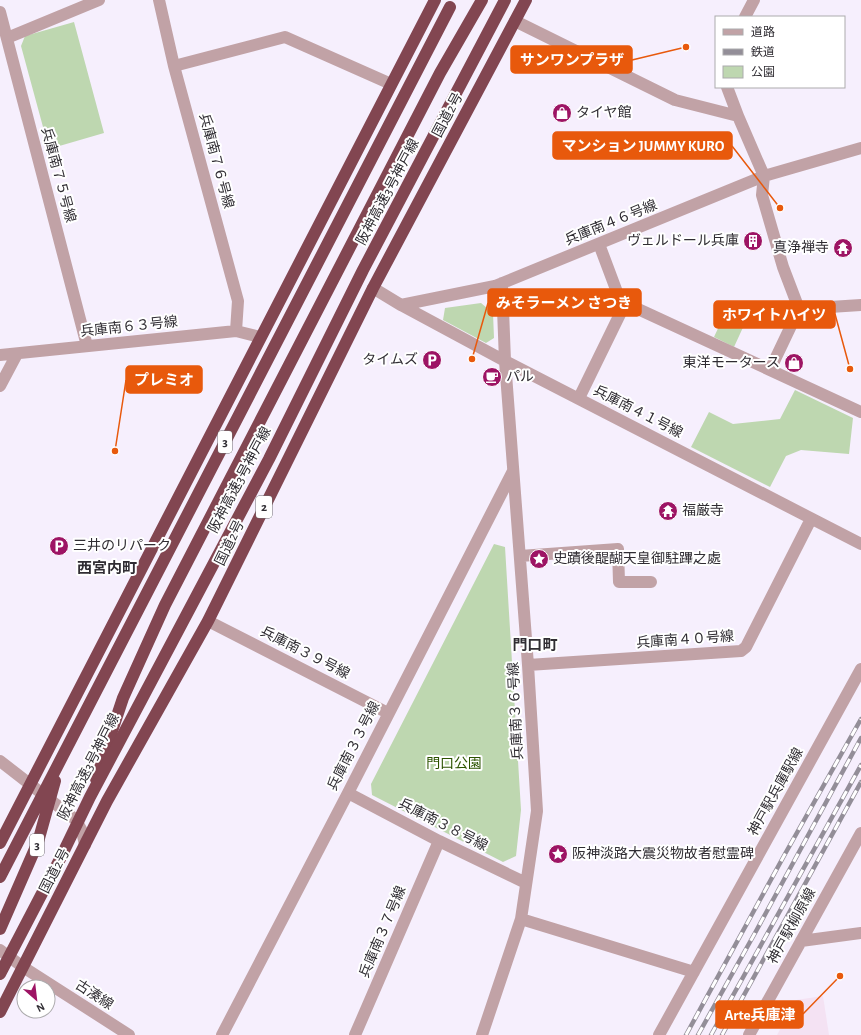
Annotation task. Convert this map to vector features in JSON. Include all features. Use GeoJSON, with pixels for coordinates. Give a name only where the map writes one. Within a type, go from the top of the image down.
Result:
{"type":"FeatureCollection","features":[{"type":"Feature","properties":{"kind":"highway"},"geometry":{"type":"LineString","coordinates":[[0,843],[434,0]]}},
{"type":"Feature","properties":{"kind":"highway","name":"3"},"geometry":{"type":"LineString","coordinates":[[90,797],[123,698],[165,605],[440,73],[482,0]]}},
{"type":"Feature","properties":{"kind":"highway","name":"阪神高速3号神戸線"},"geometry":{"type":"LineString","coordinates":[[0,974],[90,797],[269,459],[363,270],[505,0]]}},
{"type":"Feature","properties":{"kind":"highway","name":"国道2号"},"geometry":{"type":"LineString","coordinates":[[0,1012],[107,802],[208,621],[373,288],[526,0]]}},
{"type":"Feature","properties":{"kind":"highway","name":"阪神高速3号神戸線"},"geometry":{"type":"LineString","coordinates":[[0,876],[452,2]]}},
{"type":"Feature","properties":{"kind":"highway","name":"3"},"geometry":{"type":"LineString","coordinates":[[0,929],[38,842],[62,756]]}},
{"type":"Feature","properties":{"kind":"street"},"geometry":{"type":"LineString","coordinates":[[7,38],[99,0]]}},
{"type":"Feature","properties":{"kind":"street","name":"兵庫南７６号線"},"geometry":{"type":"LineString","coordinates":[[159,0],[174,66],[238,301],[236,331]]}},
{"type":"Feature","properties":{"kind":"street"},"geometry":{"type":"LineString","coordinates":[[746,16],[754,0]]}},
{"type":"Feature","properties":{"kind":"street","name":"兵庫南７５号線"},"geometry":{"type":"LineString","coordinates":[[0,12],[87,346]]}},
{"type":"Feature","properties":{"kind":"street"},"geometry":{"type":"LineString","coordinates":[[515,21],[675,100],[738,116]]}},
{"type":"Feature","properties":{"kind":"street"},"geometry":{"type":"LineString","coordinates":[[174,66],[285,37],[391,84]]}},
{"type":"Feature","properties":{"kind":"street"},"geometry":{"type":"LineString","coordinates":[[727,88],[764,176],[762,195],[783,267],[799,309],[770,370]]}},
{"type":"Feature","properties":{"kind":"street","name":"兵庫南４６号線"},"geometry":{"type":"LineString","coordinates":[[401,305],[495,286],[764,176],[861,148]]}},
{"type":"Feature","properties":{"kind":"street"},"geometry":{"type":"LineString","coordinates":[[579,398],[623,308],[599,244]]}},
{"type":"Feature","properties":{"kind":"street","name":"兵庫南３６号線"},"geometry":{"type":"LineString","coordinates":[[482,1035],[521,919],[536,811],[528,665],[505,361],[502,283]]}},
{"type":"Feature","properties":{"kind":"street"},"geometry":{"type":"LineString","coordinates":[[373,288],[401,305]]}},
{"type":"Feature","properties":{"kind":"street","name":"兵庫南４１号線"},"geometry":{"type":"LineString","coordinates":[[401,305],[505,361],[861,544]]}},
{"type":"Feature","properties":{"kind":"street"},"geometry":{"type":"LineString","coordinates":[[799,309],[861,305]]}},
{"type":"Feature","properties":{"kind":"street"},"geometry":{"type":"LineString","coordinates":[[623,308],[638,309],[861,412]]}},
{"type":"Feature","properties":{"kind":"street","name":"兵庫南６３号線"},"geometry":{"type":"LineString","coordinates":[[0,355],[236,331],[260,337]]}},
{"type":"Feature","properties":{"kind":"street"},"geometry":{"type":"LineString","coordinates":[[0,386],[17,354]]}},
{"type":"Feature","properties":{"kind":"street","name":"兵庫南３３号線"},"geometry":{"type":"LineString","coordinates":[[222,1035],[513,471]]}},
{"type":"Feature","properties":{"kind":"street","name":"兵庫南４０号線"},"geometry":{"type":"LineString","coordinates":[[528,665],[740,651],[746,647],[811,519]]}},
{"type":"Feature","properties":{"kind":"street"},"geometry":{"type":"LineString","coordinates":[[520,556],[618,549],[619,582],[651,582]]}},
{"type":"Feature","properties":{"kind":"street","name":"兵庫南３９号線"},"geometry":{"type":"LineString","coordinates":[[208,621],[388,713]]}},
{"type":"Feature","properties":{"kind":"street","name":"神戸駅兵庫駅線"},"geometry":{"type":"LineString","coordinates":[[659,1035],[861,669]]}},
{"type":"Feature","properties":{"kind":"street"},"geometry":{"type":"LineString","coordinates":[[0,761],[76,820],[82,831],[85,845]]}},
{"type":"Feature","properties":{"kind":"street","name":"兵庫南３８号線"},"geometry":{"type":"LineString","coordinates":[[348,793],[439,841],[526,883]]}},
{"type":"Feature","properties":{"kind":"street","name":"神戸駅柳原線"},"geometry":{"type":"LineString","coordinates":[[749,1035],[861,833]]}},
{"type":"Feature","properties":{"kind":"street","name":"兵庫南３７号線"},"geometry":{"type":"LineString","coordinates":[[356,1035],[439,841]]}},
{"type":"Feature","properties":{"kind":"street"},"geometry":{"type":"LineString","coordinates":[[521,919],[694,972]]}},
{"type":"Feature","properties":{"kind":"street"},"geometry":{"type":"LineString","coordinates":[[800,941],[861,933]]}},
{"type":"Feature","properties":{"kind":"street","name":"古湊線"},"geometry":{"type":"LineString","coordinates":[[0,950],[23,967],[129,1035]]}},
{"type":"Feature","properties":{"kind":"shaded area"},"geometry":{"type":"Polygon","coordinates":[[[823,996],[829,1035],[777,1035],[796,1000],[823,996]]]}},
{"type":"Feature","properties":{"kind":"green space"},"geometry":{"type":"Polygon","coordinates":[[[74,22],[104,133],[49,149],[21,46],[25,36],[74,22]]]}},
{"type":"Feature","properties":{"kind":"green space"},"geometry":{"type":"Polygon","coordinates":[[[481,303],[493,313],[494,338],[486,343],[443,320],[445,308],[481,303]]]}},
{"type":"Feature","properties":{"kind":"green space"},"geometry":{"type":"Polygon","coordinates":[[[728,307],[751,310],[734,347],[714,337],[728,307]]]}},
{"type":"Feature","properties":{"kind":"green space"},"geometry":{"type":"Polygon","coordinates":[[[795,390],[853,418],[849,454],[801,450],[786,456],[770,487],[691,447],[709,412],[733,424],[780,419],[795,390]]]}},
{"type":"Feature","properties":{"kind":"green space","name":"門口公園"},"geometry":{"type":"Polygon","coordinates":[[[494,544],[505,547],[521,810],[516,856],[503,862],[372,795],[371,784],[494,544]]]}},
{"type":"Feature","properties":{"kind":"railway"},"geometry":{"type":"LineString","coordinates":[[686,1035],[861,719]]}},
{"type":"Feature","properties":{"kind":"railway"},"geometry":{"type":"LineString","coordinates":[[698,1035],[861,738]]}},
{"type":"Feature","properties":{"kind":"railway"},"geometry":{"type":"LineString","coordinates":[[711,1035],[861,765]]}},
{"type":"Feature","properties":{"kind":"railway"},"geometry":{"type":"LineString","coordinates":[[722,1035],[861,782]]}},
{"type":"Feature","properties":{"kind":"place","name":"サンワンプラザ"},"geometry":{"type":"Point","coordinates":[686,47]}},
{"type":"Feature","properties":{"kind":"place","name":"タイヤ館"},"geometry":{"type":"Point","coordinates":[562,113]}},
{"type":"Feature","properties":{"kind":"place","name":"マンション JUMMY KURO"},"geometry":{"type":"Point","coordinates":[780,208]}},
{"type":"Feature","properties":{"kind":"place","name":"ヴェルドール兵庫"},"geometry":{"type":"Point","coordinates":[753,241]}},
{"type":"Feature","properties":{"kind":"place","name":"真浄禅寺"},"geometry":{"type":"Point","coordinates":[843,248]}},
{"type":"Feature","properties":{"kind":"place","name":"みそラーメン さつき"},"geometry":{"type":"Point","coordinates":[472,359]}},
{"type":"Feature","properties":{"kind":"place","name":"タイムズ"},"geometry":{"type":"Point","coordinates":[432,360]}},
{"type":"Feature","properties":{"kind":"place","name":"東洋モータース"},"geometry":{"type":"Point","coordinates":[794,363]}},
{"type":"Feature","properties":{"kind":"place","name":"ホワイトハイツ"},"geometry":{"type":"Point","coordinates":[850,369]}},
{"type":"Feature","properties":{"kind":"place","name":"パル"},"geometry":{"type":"Point","coordinates":[492,377]}},
{"type":"Feature","properties":{"kind":"place","name":"プレミオ"},"geometry":{"type":"Point","coordinates":[115,451]}},
{"type":"Feature","properties":{"kind":"place","name":"福厳寺"},"geometry":{"type":"Point","coordinates":[668,511]}},
{"type":"Feature","properties":{"kind":"place","name":"三井のリパーク"},"geometry":{"type":"Point","coordinates":[59,546]}},
{"type":"Feature","properties":{"kind":"place","name":"史蹟後醍醐天皇御駐蹕之處"},"geometry":{"type":"Point","coordinates":[539,559]}},
{"type":"Feature","properties":{"kind":"place","name":"阪神淡路大震災物故者慰霊碑"},"geometry":{"type":"Point","coordinates":[558,854]}},
{"type":"Feature","properties":{"kind":"place","name":"Arte兵庫津"},"geometry":{"type":"Point","coordinates":[840,976]}},
{"type":"Feature","properties":{"kind":"district","name":"西宮内町"},"geometry":{"type":"Point","coordinates":[107,568]}},
{"type":"Feature","properties":{"kind":"district","name":"門口町"},"geometry":{"type":"Point","coordinates":[535,645]}}]}
